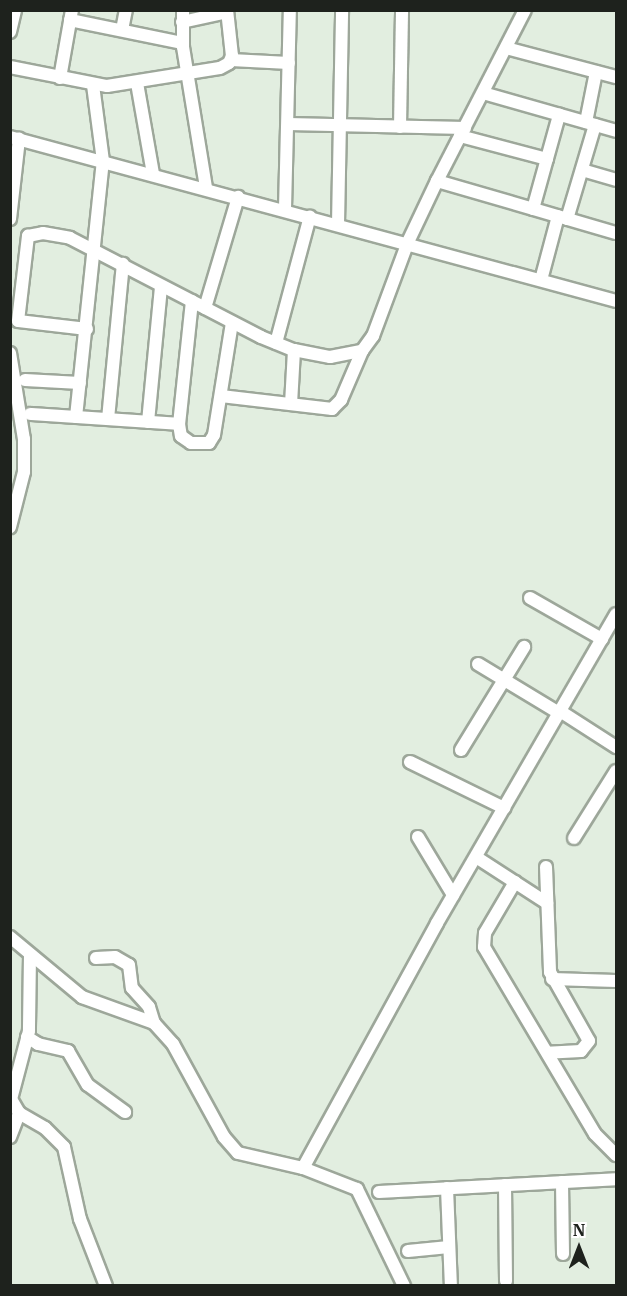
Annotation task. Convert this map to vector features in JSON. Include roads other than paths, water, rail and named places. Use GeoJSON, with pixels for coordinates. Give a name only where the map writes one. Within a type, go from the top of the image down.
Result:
{"type":"FeatureCollection","features":[{"type":"Feature","properties":{"kind":"street"},"geometry":{"type":"LineString","coordinates":[[10,32],[15,10]]}},
{"type":"Feature","properties":{"kind":"street"},"geometry":{"type":"LineString","coordinates":[[122,30],[126,10]]}},
{"type":"Feature","properties":{"kind":"street"},"geometry":{"type":"LineString","coordinates":[[285,209],[290,10]]}},
{"type":"Feature","properties":{"kind":"street"},"geometry":{"type":"LineString","coordinates":[[338,224],[342,10]]}},
{"type":"Feature","properties":{"kind":"street"},"geometry":{"type":"LineString","coordinates":[[400,127],[402,10]]}},
{"type":"Feature","properties":{"kind":"street"},"geometry":{"type":"LineString","coordinates":[[206,188],[182,43],[182,16],[227,11],[231,60]]}},
{"type":"Feature","properties":{"kind":"street"},"geometry":{"type":"LineString","coordinates":[[221,396],[335,407],[362,351],[372,336],[408,242],[506,48],[519,12]]}},
{"type":"Feature","properties":{"kind":"street"},"geometry":{"type":"LineString","coordinates":[[60,78],[71,15],[122,30],[182,43]]}},
{"type":"Feature","properties":{"kind":"street"},"geometry":{"type":"LineString","coordinates":[[506,48],[616,77]]}},
{"type":"Feature","properties":{"kind":"street"},"geometry":{"type":"LineString","coordinates":[[10,67],[93,85],[137,83],[187,75],[220,68],[231,60],[290,63]]}},
{"type":"Feature","properties":{"kind":"street"},"geometry":{"type":"LineString","coordinates":[[541,280],[582,170],[596,72]]}},
{"type":"Feature","properties":{"kind":"street"},"geometry":{"type":"LineString","coordinates":[[137,83],[153,174]]}},
{"type":"Feature","properties":{"kind":"street"},"geometry":{"type":"LineString","coordinates":[[76,417],[96,250],[103,161],[93,85]]}},
{"type":"Feature","properties":{"kind":"street"},"geometry":{"type":"LineString","coordinates":[[483,93],[616,131]]}},
{"type":"Feature","properties":{"kind":"street"},"geometry":{"type":"LineString","coordinates":[[532,209],[559,115]]}},
{"type":"Feature","properties":{"kind":"street"},"geometry":{"type":"LineString","coordinates":[[288,124],[400,127],[463,132],[547,159]]}},
{"type":"Feature","properties":{"kind":"street"},"geometry":{"type":"LineString","coordinates":[[10,219],[15,138],[408,242],[616,301]]}},
{"type":"Feature","properties":{"kind":"street"},"geometry":{"type":"LineString","coordinates":[[582,170],[616,180]]}},
{"type":"Feature","properties":{"kind":"street"},"geometry":{"type":"LineString","coordinates":[[437,181],[616,233]]}},
{"type":"Feature","properties":{"kind":"street"},"geometry":{"type":"LineString","coordinates":[[205,308],[238,197]]}},
{"type":"Feature","properties":{"kind":"street"},"geometry":{"type":"LineString","coordinates":[[276,343],[310,216]]}},
{"type":"Feature","properties":{"kind":"street"},"geometry":{"type":"LineString","coordinates":[[87,329],[18,321],[24,251],[28,236],[43,233],[70,238],[123,264],[161,287],[294,350],[330,357],[362,351]]}},
{"type":"Feature","properties":{"kind":"street"},"geometry":{"type":"LineString","coordinates":[[108,419],[123,264]]}},
{"type":"Feature","properties":{"kind":"street"},"geometry":{"type":"LineString","coordinates":[[148,422],[161,287]]}},
{"type":"Feature","properties":{"kind":"street"},"geometry":{"type":"LineString","coordinates":[[192,301],[179,424],[184,440],[209,443],[216,430],[232,322]]}},
{"type":"Feature","properties":{"kind":"street"},"geometry":{"type":"LineString","coordinates":[[291,404],[294,350]]}},
{"type":"Feature","properties":{"kind":"street"},"geometry":{"type":"LineString","coordinates":[[10,353],[24,450],[24,472],[10,527]]}},
{"type":"Feature","properties":{"kind":"street"},"geometry":{"type":"LineString","coordinates":[[25,380],[80,383]]}},
{"type":"Feature","properties":{"kind":"street"},"geometry":{"type":"LineString","coordinates":[[30,414],[179,424]]}},
{"type":"Feature","properties":{"kind":"street"},"geometry":{"type":"LineString","coordinates":[[530,598],[602,639]]}},
{"type":"Feature","properties":{"kind":"street"},"geometry":{"type":"LineString","coordinates":[[303,1168],[453,895],[616,614]]}},
{"type":"Feature","properties":{"kind":"street"},"geometry":{"type":"LineString","coordinates":[[461,750],[524,647]]}},
{"type":"Feature","properties":{"kind":"street"},"geometry":{"type":"LineString","coordinates":[[478,664],[616,747]]}},
{"type":"Feature","properties":{"kind":"street"},"geometry":{"type":"LineString","coordinates":[[410,762],[504,808]]}},
{"type":"Feature","properties":{"kind":"street"},"geometry":{"type":"LineString","coordinates":[[574,838],[616,771]]}},
{"type":"Feature","properties":{"kind":"street"},"geometry":{"type":"LineString","coordinates":[[418,837],[453,895]]}},
{"type":"Feature","properties":{"kind":"street"},"geometry":{"type":"LineString","coordinates":[[476,856],[546,903]]}},
{"type":"Feature","properties":{"kind":"street"},"geometry":{"type":"LineString","coordinates":[[546,867],[546,903],[552,979],[589,1041],[581,1051],[548,1053]]}},
{"type":"Feature","properties":{"kind":"street"},"geometry":{"type":"LineString","coordinates":[[516,882],[485,933],[484,946],[596,1134],[616,1155]]}},
{"type":"Feature","properties":{"kind":"street"},"geometry":{"type":"LineString","coordinates":[[10,936],[82,997],[154,1023]]}},
{"type":"Feature","properties":{"kind":"street"},"geometry":{"type":"LineString","coordinates":[[30,955],[27,1037],[11,1092],[19,1113],[45,1128],[64,1147],[80,1219],[106,1286]]}},
{"type":"Feature","properties":{"kind":"street"},"geometry":{"type":"LineString","coordinates":[[96,958],[115,957],[129,964],[132,988],[149,1007],[154,1023],[173,1044],[230,1147],[246,1156],[303,1168],[357,1189],[404,1286]]}},
{"type":"Feature","properties":{"kind":"street"},"geometry":{"type":"LineString","coordinates":[[552,979],[616,981]]}},
{"type":"Feature","properties":{"kind":"street"},"geometry":{"type":"LineString","coordinates":[[27,1037],[38,1044],[68,1051],[88,1085],[125,1112]]}},
{"type":"Feature","properties":{"kind":"street"},"geometry":{"type":"LineString","coordinates":[[10,1137],[19,1113]]}},
{"type":"Feature","properties":{"kind":"street"},"geometry":{"type":"LineString","coordinates":[[379,1192],[616,1179]]}},
{"type":"Feature","properties":{"kind":"street"},"geometry":{"type":"LineString","coordinates":[[562,1182],[563,1254]]}},
{"type":"Feature","properties":{"kind":"street"},"geometry":{"type":"LineString","coordinates":[[505,1185],[506,1281]]}},
{"type":"Feature","properties":{"kind":"street"},"geometry":{"type":"LineString","coordinates":[[447,1188],[450,1286]]}},
{"type":"Feature","properties":{"kind":"street"},"geometry":{"type":"LineString","coordinates":[[408,1251],[449,1247]]}}]}
